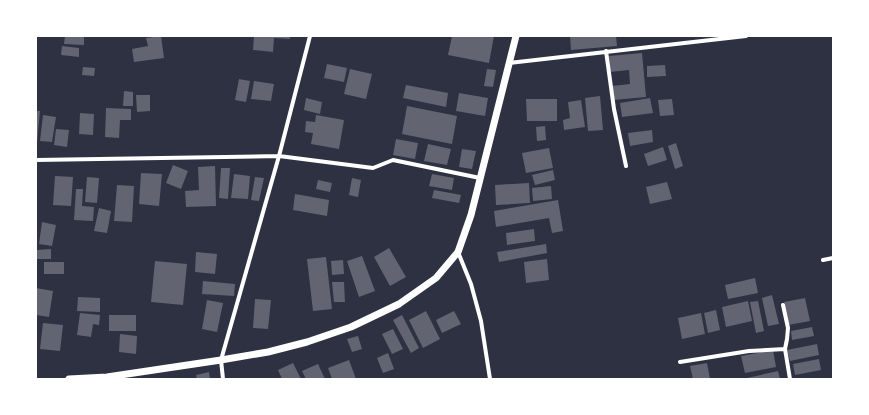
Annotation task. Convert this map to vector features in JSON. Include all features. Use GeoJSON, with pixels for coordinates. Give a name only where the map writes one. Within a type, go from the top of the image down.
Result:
{"type":"FeatureCollection","features":[{"type":"Feature","properties":{"kind":"street"},"geometry":{"type":"LineString","coordinates":[[223,379],[221,360],[279,156],[310,36]]}},
{"type":"Feature","properties":{"kind":"street"},"geometry":{"type":"LineString","coordinates":[[69,379],[107,377],[221,360],[268,352],[307,342],[351,327],[400,304],[436,278],[458,252],[472,214],[516,36]]}},
{"type":"Feature","properties":{"kind":"street"},"geometry":{"type":"LineString","coordinates":[[509,63],[746,36]]}},
{"type":"Feature","properties":{"kind":"street"},"geometry":{"type":"LineString","coordinates":[[606,51],[614,108],[626,166]]}},
{"type":"Feature","properties":{"kind":"street"},"geometry":{"type":"LineString","coordinates":[[36,160],[279,156],[373,168],[393,160],[480,178]]}},
{"type":"Feature","properties":{"kind":"street"},"geometry":{"type":"LineString","coordinates":[[458,252],[471,284],[481,321],[490,379]]}},
{"type":"Feature","properties":{"kind":"street"},"geometry":{"type":"LineString","coordinates":[[823,260],[833,258]]}},
{"type":"Feature","properties":{"kind":"street"},"geometry":{"type":"LineString","coordinates":[[783,305],[788,328],[785,348],[790,379]]}},
{"type":"Feature","properties":{"kind":"street"},"geometry":{"type":"LineString","coordinates":[[680,362],[749,351],[785,348]]}},
{"type":"Feature","properties":{"kind":"building"},"geometry":{"type":"Polygon","coordinates":[[[65,36],[84,36],[84,45],[64,44],[65,36]]]}},
{"type":"Feature","properties":{"kind":"building"},"geometry":{"type":"Polygon","coordinates":[[[161,36],[164,58],[134,62],[132,49],[148,46],[146,38],[161,36]]]}},
{"type":"Feature","properties":{"kind":"building"},"geometry":{"type":"Polygon","coordinates":[[[254,36],[290,36],[290,39],[274,38],[273,52],[253,50],[254,36]]]}},
{"type":"Feature","properties":{"kind":"building"},"geometry":{"type":"Polygon","coordinates":[[[452,36],[494,36],[489,63],[448,55],[452,36]]]}},
{"type":"Feature","properties":{"kind":"building"},"geometry":{"type":"Polygon","coordinates":[[[570,36],[616,36],[617,46],[571,50],[570,36]]]}},
{"type":"Feature","properties":{"kind":"building"},"geometry":{"type":"Polygon","coordinates":[[[62,46],[79,48],[79,57],[61,55],[62,46]]]}},
{"type":"Feature","properties":{"kind":"building"},"geometry":{"type":"Polygon","coordinates":[[[642,53],[646,97],[613,100],[612,86],[630,84],[629,70],[610,72],[609,56],[642,53]]]}},
{"type":"Feature","properties":{"kind":"building"},"geometry":{"type":"Polygon","coordinates":[[[327,64],[347,68],[344,82],[324,78],[327,64]]]}},
{"type":"Feature","properties":{"kind":"building"},"geometry":{"type":"Polygon","coordinates":[[[665,65],[666,76],[647,77],[647,66],[665,65]]]}},
{"type":"Feature","properties":{"kind":"building"},"geometry":{"type":"Polygon","coordinates":[[[83,67],[95,68],[94,76],[82,75],[83,67]]]}},
{"type":"Feature","properties":{"kind":"building"},"geometry":{"type":"Polygon","coordinates":[[[350,69],[372,74],[366,99],[344,94],[350,69]]]}},
{"type":"Feature","properties":{"kind":"building"},"geometry":{"type":"Polygon","coordinates":[[[487,69],[496,70],[493,87],[484,86],[487,69]]]}},
{"type":"Feature","properties":{"kind":"building"},"geometry":{"type":"Polygon","coordinates":[[[239,79],[250,81],[246,102],[235,100],[239,79]]]}},
{"type":"Feature","properties":{"kind":"building"},"geometry":{"type":"Polygon","coordinates":[[[254,81],[274,84],[271,101],[251,99],[254,81]]]}},
{"type":"Feature","properties":{"kind":"building"},"geometry":{"type":"Polygon","coordinates":[[[406,85],[448,93],[446,107],[403,98],[406,85]]]}},
{"type":"Feature","properties":{"kind":"building"},"geometry":{"type":"Polygon","coordinates":[[[124,91],[133,92],[133,106],[123,106],[124,91]]]}},
{"type":"Feature","properties":{"kind":"building"},"geometry":{"type":"Polygon","coordinates":[[[459,93],[488,98],[485,116],[456,111],[459,93]]]}},
{"type":"Feature","properties":{"kind":"building"},"geometry":{"type":"Polygon","coordinates":[[[136,95],[150,95],[150,111],[137,112],[136,95]]]}},
{"type":"Feature","properties":{"kind":"building"},"geometry":{"type":"Polygon","coordinates":[[[600,96],[603,130],[588,131],[585,98],[600,96]]]}},
{"type":"Feature","properties":{"kind":"building"},"geometry":{"type":"Polygon","coordinates":[[[306,98],[322,102],[320,114],[304,110],[306,98]]]}},
{"type":"Feature","properties":{"kind":"building"},"geometry":{"type":"Polygon","coordinates":[[[650,98],[653,113],[622,117],[620,103],[650,98]]]}},
{"type":"Feature","properties":{"kind":"building"},"geometry":{"type":"Polygon","coordinates":[[[526,99],[557,99],[557,121],[527,121],[526,99]]]}},
{"type":"Feature","properties":{"kind":"building"},"geometry":{"type":"Polygon","coordinates":[[[672,99],[674,115],[660,116],[658,100],[672,99]]]}},
{"type":"Feature","properties":{"kind":"building"},"geometry":{"type":"Polygon","coordinates":[[[581,100],[585,127],[564,130],[563,120],[570,118],[568,102],[581,100]]]}},
{"type":"Feature","properties":{"kind":"building"},"geometry":{"type":"Polygon","coordinates":[[[407,106],[457,116],[452,144],[402,134],[407,106]]]}},
{"type":"Feature","properties":{"kind":"building"},"geometry":{"type":"Polygon","coordinates":[[[106,108],[131,109],[131,120],[120,120],[119,138],[105,137],[106,108]]]}},
{"type":"Feature","properties":{"kind":"building"},"geometry":{"type":"Polygon","coordinates":[[[36,111],[40,111],[37,142],[36,142],[36,111]]]}},
{"type":"Feature","properties":{"kind":"building"},"geometry":{"type":"Polygon","coordinates":[[[80,113],[94,114],[93,135],[79,134],[80,113]]]}},
{"type":"Feature","properties":{"kind":"building"},"geometry":{"type":"Polygon","coordinates":[[[43,115],[56,117],[52,142],[40,141],[43,115]]]}},
{"type":"Feature","properties":{"kind":"building"},"geometry":{"type":"Polygon","coordinates":[[[316,115],[344,120],[339,149],[311,144],[313,133],[305,132],[306,121],[315,122],[316,115]]]}},
{"type":"Feature","properties":{"kind":"building"},"geometry":{"type":"Polygon","coordinates":[[[545,126],[546,140],[537,141],[536,127],[545,126]]]}},
{"type":"Feature","properties":{"kind":"building"},"geometry":{"type":"Polygon","coordinates":[[[56,129],[69,130],[67,147],[54,145],[56,129]]]}},
{"type":"Feature","properties":{"kind":"building"},"geometry":{"type":"Polygon","coordinates":[[[652,130],[653,142],[630,146],[628,133],[652,130]]]}},
{"type":"Feature","properties":{"kind":"building"},"geometry":{"type":"Polygon","coordinates":[[[396,139],[418,143],[415,159],[393,155],[396,139]]]}},
{"type":"Feature","properties":{"kind":"building"},"geometry":{"type":"Polygon","coordinates":[[[676,143],[683,166],[675,169],[668,146],[676,143]]]}},
{"type":"Feature","properties":{"kind":"building"},"geometry":{"type":"Polygon","coordinates":[[[428,144],[451,149],[447,165],[424,161],[428,144]]]}},
{"type":"Feature","properties":{"kind":"building"},"geometry":{"type":"Polygon","coordinates":[[[663,147],[667,160],[648,166],[644,154],[663,147]]]}},
{"type":"Feature","properties":{"kind":"building"},"geometry":{"type":"Polygon","coordinates":[[[549,148],[553,168],[526,173],[522,153],[549,148]]]}},
{"type":"Feature","properties":{"kind":"building"},"geometry":{"type":"Polygon","coordinates":[[[462,149],[476,151],[472,169],[459,167],[462,149]]]}},
{"type":"Feature","properties":{"kind":"building"},"geometry":{"type":"Polygon","coordinates":[[[173,165],[188,171],[181,189],[166,183],[173,165]]]}},
{"type":"Feature","properties":{"kind":"building"},"geometry":{"type":"Polygon","coordinates":[[[215,166],[216,206],[186,207],[185,191],[199,190],[198,167],[215,166]]]}},
{"type":"Feature","properties":{"kind":"building"},"geometry":{"type":"Polygon","coordinates":[[[221,168],[230,168],[228,199],[219,198],[221,168]]]}},
{"type":"Feature","properties":{"kind":"building"},"geometry":{"type":"Polygon","coordinates":[[[553,170],[555,180],[535,185],[532,175],[553,170]]]}},
{"type":"Feature","properties":{"kind":"building"},"geometry":{"type":"Polygon","coordinates":[[[141,173],[162,174],[159,206],[139,204],[141,173]]]}},
{"type":"Feature","properties":{"kind":"building"},"geometry":{"type":"Polygon","coordinates":[[[234,174],[250,176],[248,199],[231,198],[234,174]]]}},
{"type":"Feature","properties":{"kind":"building"},"geometry":{"type":"Polygon","coordinates":[[[432,174],[454,178],[452,190],[429,186],[432,174]]]}},
{"type":"Feature","properties":{"kind":"building"},"geometry":{"type":"Polygon","coordinates":[[[55,176],[73,177],[71,206],[53,205],[55,176]]]}},
{"type":"Feature","properties":{"kind":"building"},"geometry":{"type":"Polygon","coordinates":[[[87,177],[99,178],[97,203],[85,202],[87,177]]]}},
{"type":"Feature","properties":{"kind":"building"},"geometry":{"type":"Polygon","coordinates":[[[255,177],[264,178],[259,201],[251,200],[255,177]]]}},
{"type":"Feature","properties":{"kind":"building"},"geometry":{"type":"Polygon","coordinates":[[[352,178],[361,180],[358,197],[349,195],[352,178]]]}},
{"type":"Feature","properties":{"kind":"building"},"geometry":{"type":"Polygon","coordinates":[[[318,180],[332,183],[330,192],[316,189],[318,180]]]}},
{"type":"Feature","properties":{"kind":"building"},"geometry":{"type":"Polygon","coordinates":[[[667,182],[672,199],[650,204],[646,187],[667,182]]]}},
{"type":"Feature","properties":{"kind":"building"},"geometry":{"type":"Polygon","coordinates":[[[529,183],[530,203],[496,205],[495,185],[529,183]]]}},
{"type":"Feature","properties":{"kind":"building"},"geometry":{"type":"Polygon","coordinates":[[[117,185],[134,186],[132,222],[114,221],[117,185]]]}},
{"type":"Feature","properties":{"kind":"building"},"geometry":{"type":"Polygon","coordinates":[[[551,186],[552,199],[533,201],[532,188],[551,186]]]}},
{"type":"Feature","properties":{"kind":"building"},"geometry":{"type":"Polygon","coordinates":[[[76,189],[83,189],[82,206],[94,207],[93,221],[74,220],[76,189]]]}},
{"type":"Feature","properties":{"kind":"building"},"geometry":{"type":"Polygon","coordinates":[[[434,190],[461,195],[459,203],[432,198],[434,190]]]}},
{"type":"Feature","properties":{"kind":"building"},"geometry":{"type":"Polygon","coordinates":[[[295,194],[329,200],[327,216],[293,210],[295,194]]]}},
{"type":"Feature","properties":{"kind":"building"},"geometry":{"type":"Polygon","coordinates":[[[558,200],[563,231],[552,233],[549,218],[496,227],[494,211],[558,200]]]}},
{"type":"Feature","properties":{"kind":"building"},"geometry":{"type":"Polygon","coordinates":[[[99,208],[111,211],[107,233],[94,231],[99,208]]]}},
{"type":"Feature","properties":{"kind":"building"},"geometry":{"type":"Polygon","coordinates":[[[42,222],[56,225],[52,246],[39,244],[42,222]]]}},
{"type":"Feature","properties":{"kind":"building"},"geometry":{"type":"Polygon","coordinates":[[[534,229],[535,241],[507,245],[506,233],[534,229]]]}},
{"type":"Feature","properties":{"kind":"building"},"geometry":{"type":"Polygon","coordinates":[[[546,244],[547,253],[499,262],[497,252],[546,244]]]}},
{"type":"Feature","properties":{"kind":"building"},"geometry":{"type":"Polygon","coordinates":[[[389,248],[406,277],[390,286],[374,257],[389,248]]]}},
{"type":"Feature","properties":{"kind":"building"},"geometry":{"type":"Polygon","coordinates":[[[51,249],[51,259],[36,259],[36,250],[51,249]]]}},
{"type":"Feature","properties":{"kind":"building"},"geometry":{"type":"Polygon","coordinates":[[[196,252],[217,254],[215,274],[195,272],[196,252]]]}},
{"type":"Feature","properties":{"kind":"building"},"geometry":{"type":"Polygon","coordinates":[[[362,256],[375,291],[359,297],[347,261],[362,256]]]}},
{"type":"Feature","properties":{"kind":"building"},"geometry":{"type":"Polygon","coordinates":[[[326,257],[332,309],[313,311],[307,259],[326,257]]]}},
{"type":"Feature","properties":{"kind":"building"},"geometry":{"type":"Polygon","coordinates":[[[547,259],[549,280],[526,283],[524,262],[547,259]]]}},
{"type":"Feature","properties":{"kind":"building"},"geometry":{"type":"Polygon","coordinates":[[[343,260],[344,274],[332,275],[331,261],[343,260]]]}},
{"type":"Feature","properties":{"kind":"building"},"geometry":{"type":"Polygon","coordinates":[[[155,261],[187,264],[183,305],[151,302],[155,261]]]}},
{"type":"Feature","properties":{"kind":"building"},"geometry":{"type":"Polygon","coordinates":[[[44,262],[64,262],[64,274],[44,274],[44,262]]]}},
{"type":"Feature","properties":{"kind":"building"},"geometry":{"type":"Polygon","coordinates":[[[755,278],[758,293],[728,299],[725,285],[755,278]]]}},
{"type":"Feature","properties":{"kind":"building"},"geometry":{"type":"Polygon","coordinates":[[[203,281],[235,284],[234,296],[202,294],[203,281]]]}},
{"type":"Feature","properties":{"kind":"building"},"geometry":{"type":"Polygon","coordinates":[[[332,282],[344,282],[345,302],[334,302],[332,282]]]}},
{"type":"Feature","properties":{"kind":"building"},"geometry":{"type":"Polygon","coordinates":[[[36,288],[53,291],[49,317],[36,315],[36,288]]]}},
{"type":"Feature","properties":{"kind":"building"},"geometry":{"type":"Polygon","coordinates":[[[772,295],[779,324],[768,326],[762,298],[772,295]]]}},
{"type":"Feature","properties":{"kind":"building"},"geometry":{"type":"Polygon","coordinates":[[[78,297],[100,298],[100,312],[77,311],[78,297]]]}},
{"type":"Feature","properties":{"kind":"building"},"geometry":{"type":"Polygon","coordinates":[[[805,298],[810,321],[788,325],[784,302],[805,298]]]}},
{"type":"Feature","properties":{"kind":"building"},"geometry":{"type":"Polygon","coordinates":[[[255,299],[271,300],[268,329],[253,328],[255,299]]]}},
{"type":"Feature","properties":{"kind":"building"},"geometry":{"type":"Polygon","coordinates":[[[207,300],[223,303],[217,332],[202,329],[207,300]]]}},
{"type":"Feature","properties":{"kind":"building"},"geometry":{"type":"Polygon","coordinates":[[[748,301],[752,321],[726,327],[722,307],[748,301]]]}},
{"type":"Feature","properties":{"kind":"building"},"geometry":{"type":"Polygon","coordinates":[[[758,301],[764,331],[756,333],[750,302],[758,301]]]}},
{"type":"Feature","properties":{"kind":"building"},"geometry":{"type":"Polygon","coordinates":[[[716,310],[720,330],[708,333],[704,313],[716,310]]]}},
{"type":"Feature","properties":{"kind":"building"},"geometry":{"type":"Polygon","coordinates":[[[426,311],[440,339],[423,348],[409,320],[426,311]]]}},
{"type":"Feature","properties":{"kind":"building"},"geometry":{"type":"Polygon","coordinates":[[[454,311],[461,324],[442,333],[436,320],[454,311]]]}},
{"type":"Feature","properties":{"kind":"building"},"geometry":{"type":"Polygon","coordinates":[[[80,313],[100,315],[99,325],[93,324],[91,337],[77,335],[80,313]]]}},
{"type":"Feature","properties":{"kind":"building"},"geometry":{"type":"Polygon","coordinates":[[[701,313],[705,334],[682,339],[678,318],[701,313]]]}},
{"type":"Feature","properties":{"kind":"building"},"geometry":{"type":"Polygon","coordinates":[[[109,315],[136,315],[136,331],[109,331],[109,315]]]}},
{"type":"Feature","properties":{"kind":"building"},"geometry":{"type":"Polygon","coordinates":[[[402,315],[419,348],[411,353],[393,320],[402,315]]]}},
{"type":"Feature","properties":{"kind":"building"},"geometry":{"type":"Polygon","coordinates":[[[43,323],[63,325],[60,351],[40,349],[43,323]]]}},
{"type":"Feature","properties":{"kind":"building"},"geometry":{"type":"Polygon","coordinates":[[[812,327],[814,336],[792,340],[791,331],[812,327]]]}},
{"type":"Feature","properties":{"kind":"building"},"geometry":{"type":"Polygon","coordinates":[[[393,329],[403,349],[392,354],[382,334],[393,329]]]}},
{"type":"Feature","properties":{"kind":"building"},"geometry":{"type":"Polygon","coordinates":[[[120,334],[137,336],[136,354],[119,352],[120,334]]]}},
{"type":"Feature","properties":{"kind":"building"},"geometry":{"type":"Polygon","coordinates":[[[358,336],[362,349],[352,352],[347,339],[358,336]]]}},
{"type":"Feature","properties":{"kind":"building"},"geometry":{"type":"Polygon","coordinates":[[[817,344],[819,355],[790,361],[787,350],[817,344]]]}},
{"type":"Feature","properties":{"kind":"building"},"geometry":{"type":"Polygon","coordinates":[[[773,350],[776,367],[745,373],[741,356],[773,350]]]}},
{"type":"Feature","properties":{"kind":"building"},"geometry":{"type":"Polygon","coordinates":[[[388,353],[394,369],[383,373],[377,358],[388,353]]]}},
{"type":"Feature","properties":{"kind":"building"},"geometry":{"type":"Polygon","coordinates":[[[819,359],[821,370],[795,375],[793,364],[819,359]]]}},
{"type":"Feature","properties":{"kind":"building"},"geometry":{"type":"Polygon","coordinates":[[[349,360],[356,379],[332,379],[328,368],[349,360]]]}},
{"type":"Feature","properties":{"kind":"building"},"geometry":{"type":"Polygon","coordinates":[[[293,363],[301,379],[282,379],[278,370],[293,363]]]}},
{"type":"Feature","properties":{"kind":"building"},"geometry":{"type":"Polygon","coordinates":[[[707,363],[710,379],[693,379],[690,366],[707,363]]]}},
{"type":"Feature","properties":{"kind":"building"},"geometry":{"type":"Polygon","coordinates":[[[318,364],[325,379],[306,379],[302,371],[318,364]]]}},
{"type":"Feature","properties":{"kind":"building"},"geometry":{"type":"Polygon","coordinates":[[[778,371],[780,379],[747,379],[747,378],[778,371]]]}},
{"type":"Feature","properties":{"kind":"building"},"geometry":{"type":"Polygon","coordinates":[[[209,372],[210,379],[197,379],[196,375],[209,372]]]}}]}
